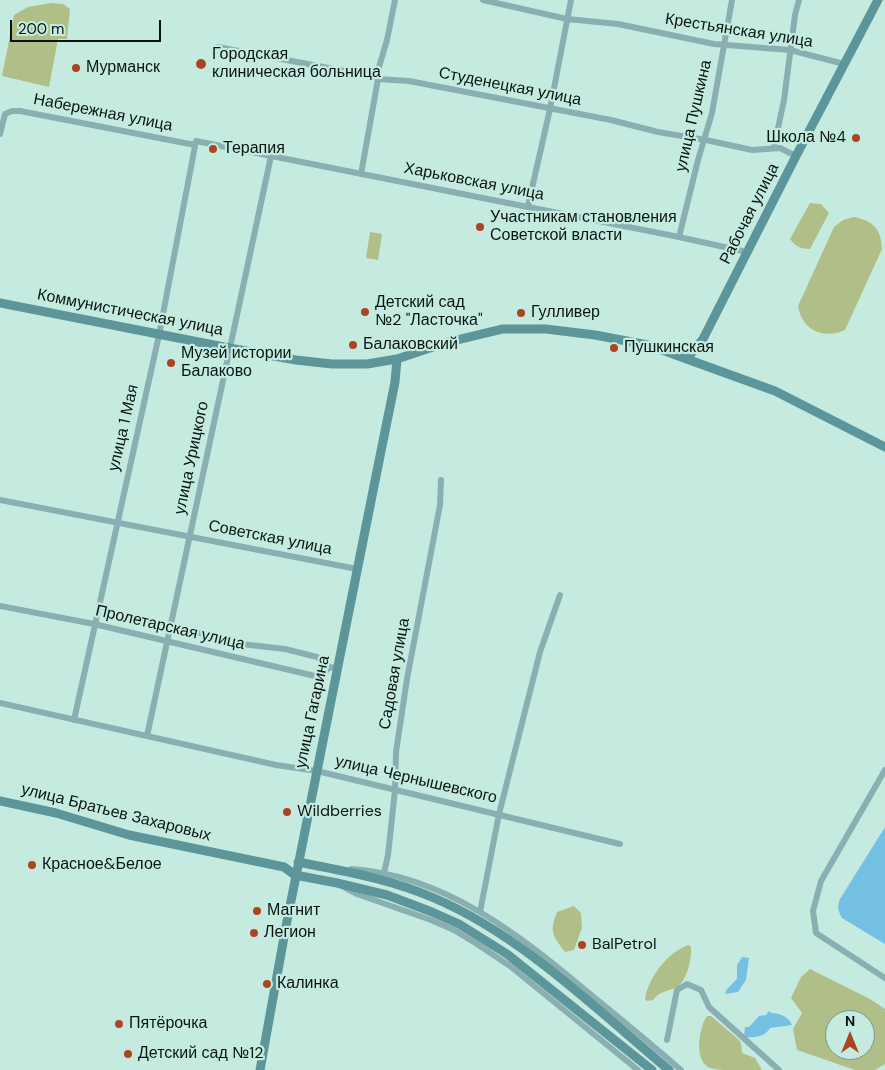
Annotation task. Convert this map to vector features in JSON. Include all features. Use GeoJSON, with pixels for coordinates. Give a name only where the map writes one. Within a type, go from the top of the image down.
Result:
{"type":"FeatureCollection","features":[{"type":"Feature","properties":{"kind":"main road","name":"Рабочая улица"},"geometry":{"type":"LineString","coordinates":[[687,360],[703,340],[796,156],[878,0]]}},
{"type":"Feature","properties":{"kind":"main road","name":"Коммунистическая улица"},"geometry":{"type":"LineString","coordinates":[[0,303],[229,348],[296,360],[332,364],[367,364],[396,359],[448,342],[502,329],[562,330],[624,340],[648,345],[775,391],[885,447]]}},
{"type":"Feature","properties":{"kind":"main road","name":"улица Гагарина"},"geometry":{"type":"LineString","coordinates":[[260,1070],[298,862],[317,771],[334,668],[357,569],[394,382],[396,359]]}},
{"type":"Feature","properties":{"kind":"main road","name":"улица Братьев Захаровых"},"geometry":{"type":"LineString","coordinates":[[0,801],[56,813],[129,835],[284,867],[296,875]]}},
{"type":"Feature","properties":{"kind":"main road"},"geometry":{"type":"LineString","coordinates":[[284,867],[298,862],[376,878],[414,890],[460,910],[508,938],[669,1070]]}},
{"type":"Feature","properties":{"kind":"main road"},"geometry":{"type":"LineString","coordinates":[[296,875],[371,891],[411,903],[481,936],[652,1070]]}},
{"type":"Feature","properties":{"kind":"street"},"geometry":{"type":"LineString","coordinates":[[362,174],[377,78],[395,0]]}},
{"type":"Feature","properties":{"kind":"street","name":"Крестьянская улица"},"geometry":{"type":"LineString","coordinates":[[483,0],[567,19],[618,24],[714,44],[790,50],[844,64]]}},
{"type":"Feature","properties":{"kind":"street"},"geometry":{"type":"LineString","coordinates":[[528,206],[550,109],[571,0]]}},
{"type":"Feature","properties":{"kind":"street","name":"улица Пушкина"},"geometry":{"type":"LineString","coordinates":[[679,237],[698,160],[706,140],[732,0]]}},
{"type":"Feature","properties":{"kind":"street"},"geometry":{"type":"LineString","coordinates":[[774,147],[784,100],[799,0]]}},
{"type":"Feature","properties":{"kind":"street","name":"Студенецкая улица"},"geometry":{"type":"LineString","coordinates":[[218,47],[611,120],[658,132],[752,150],[774,147],[796,156]]}},
{"type":"Feature","properties":{"kind":"street","name":"Набережная улица"},"geometry":{"type":"LineString","coordinates":[[0,134],[5,114],[12,111],[20,111],[195,143]]}},
{"type":"Feature","properties":{"kind":"street","name":"Харьковская улица"},"geometry":{"type":"LineString","coordinates":[[195,143],[528,206],[747,252]]}},
{"type":"Feature","properties":{"kind":"street","name":"улица 1 Мая"},"geometry":{"type":"LineString","coordinates":[[74,720],[159,335],[195,143]]}},
{"type":"Feature","properties":{"kind":"street","name":"улица Урицкого"},"geometry":{"type":"LineString","coordinates":[[147,736],[271,156]]}},
{"type":"Feature","properties":{"kind":"street","name":"Садовая улица"},"geometry":{"type":"LineString","coordinates":[[384,873],[388,855],[395,790],[396,752],[407,679],[440,506],[441,480]]}},
{"type":"Feature","properties":{"kind":"street","name":"Советская улица"},"geometry":{"type":"LineString","coordinates":[[0,500],[357,569]]}},
{"type":"Feature","properties":{"kind":"street"},"geometry":{"type":"LineString","coordinates":[[480,912],[499,814],[540,652],[560,595]]}},
{"type":"Feature","properties":{"kind":"street","name":"Пролетарская улица"},"geometry":{"type":"LineString","coordinates":[[0,606],[94,624],[315,676],[334,668]]}},
{"type":"Feature","properties":{"kind":"street","name":"Пролетарская улица"},"geometry":{"type":"LineString","coordinates":[[170,627],[210,635],[241,644],[284,649],[317,657],[334,668]]}},
{"type":"Feature","properties":{"kind":"street","name":"улица Чернышевского"},"geometry":{"type":"LineString","coordinates":[[0,703],[276,765],[317,771],[620,844]]}},
{"type":"Feature","properties":{"kind":"street"},"geometry":{"type":"LineString","coordinates":[[885,770],[821,882],[813,911],[816,933],[885,978]]}},
{"type":"Feature","properties":{"kind":"street"},"geometry":{"type":"LineString","coordinates":[[340,870],[364,870],[384,873],[414,882],[443,893],[500,923],[526,942],[681,1070]]}},
{"type":"Feature","properties":{"kind":"street"},"geometry":{"type":"LineString","coordinates":[[337,883],[357,894],[454,930],[510,966],[638,1070]]}},
{"type":"Feature","properties":{"kind":"street"},"geometry":{"type":"LineString","coordinates":[[667,1040],[677,990],[687,984],[701,990],[709,1007],[776,1069]]}},
{"type":"Feature","properties":{"kind":"green space"},"geometry":{"type":"Polygon","coordinates":[[[51,3],[63,4],[70,9],[67,39],[58,39],[49,87],[2,76],[14,15],[28,7],[51,3]]]}},
{"type":"Feature","properties":{"kind":"green space"},"geometry":{"type":"Polygon","coordinates":[[[810,203],[821,204],[829,213],[810,249],[798,247],[790,239],[810,203]]]}},
{"type":"Feature","properties":{"kind":"green space"},"geometry":{"type":"Polygon","coordinates":[[[854,217],[871,223],[875,227],[880,236],[882,249],[845,330],[829,334],[815,331],[804,321],[798,306],[834,227],[843,220],[854,217]]]}},
{"type":"Feature","properties":{"kind":"green space"},"geometry":{"type":"Polygon","coordinates":[[[370,232],[382,234],[378,260],[366,258],[370,232]]]}},
{"type":"Feature","properties":{"kind":"green space"},"geometry":{"type":"Polygon","coordinates":[[[574,906],[581,913],[582,928],[574,950],[565,952],[555,938],[553,924],[557,912],[574,906]]]}},
{"type":"Feature","properties":{"kind":"green space"},"geometry":{"type":"Polygon","coordinates":[[[689,945],[691,947],[690,963],[681,984],[661,993],[653,1000],[647,1001],[645,999],[647,991],[660,966],[674,953],[689,945]]]}},
{"type":"Feature","properties":{"kind":"green space"},"geometry":{"type":"Polygon","coordinates":[[[810,969],[870,999],[885,1009],[885,1064],[875,1070],[855,1070],[826,1060],[875,1060],[875,1010],[825,1010],[825,1060],[797,1050],[793,1029],[802,1013],[791,998],[801,977],[810,969]]]}},
{"type":"Feature","properties":{"kind":"green space"},"geometry":{"type":"Polygon","coordinates":[[[707,1016],[711,1016],[738,1039],[741,1043],[742,1053],[755,1058],[762,1070],[717,1069],[704,1064],[700,1054],[699,1043],[702,1026],[707,1016]]]}},
{"type":"Feature","properties":{"kind":"water"},"geometry":{"type":"Polygon","coordinates":[[[885,827],[885,944],[842,918],[838,906],[840,899],[885,827]]]}},
{"type":"Feature","properties":{"kind":"water"},"geometry":{"type":"Polygon","coordinates":[[[742,957],[749,958],[746,980],[738,992],[725,994],[727,989],[737,979],[737,965],[742,957]]]}},
{"type":"Feature","properties":{"kind":"water"},"geometry":{"type":"Polygon","coordinates":[[[769,1011],[784,1016],[792,1025],[770,1028],[759,1036],[744,1037],[745,1027],[749,1027],[759,1016],[766,1015],[769,1011]]]}},
{"type":"Feature","properties":{"kind":"place","name":"Городская клиническая больница"},"geometry":{"type":"Point","coordinates":[201,64]}},
{"type":"Feature","properties":{"kind":"place","name":"Мурманск"},"geometry":{"type":"Point","coordinates":[76,68]}},
{"type":"Feature","properties":{"kind":"place","name":"Школа №4"},"geometry":{"type":"Point","coordinates":[856,138]}},
{"type":"Feature","properties":{"kind":"place","name":"Терапия"},"geometry":{"type":"Point","coordinates":[213,149]}},
{"type":"Feature","properties":{"kind":"place","name":"Участникам становления Советской власти"},"geometry":{"type":"Point","coordinates":[480,227]}},
{"type":"Feature","properties":{"kind":"place","name":"Детский сад №2 \"Ласточка\""},"geometry":{"type":"Point","coordinates":[365,312]}},
{"type":"Feature","properties":{"kind":"place","name":"Гулливер"},"geometry":{"type":"Point","coordinates":[521,313]}},
{"type":"Feature","properties":{"kind":"place","name":"Балаковский"},"geometry":{"type":"Point","coordinates":[353,345]}},
{"type":"Feature","properties":{"kind":"place","name":"Пушкинская"},"geometry":{"type":"Point","coordinates":[614,348]}},
{"type":"Feature","properties":{"kind":"place","name":"Музей истории Балаково"},"geometry":{"type":"Point","coordinates":[171,363]}},
{"type":"Feature","properties":{"kind":"place","name":"Wildberries"},"geometry":{"type":"Point","coordinates":[287,812]}},
{"type":"Feature","properties":{"kind":"place","name":"Красное&Белое"},"geometry":{"type":"Point","coordinates":[32,865]}},
{"type":"Feature","properties":{"kind":"place","name":"Магнит"},"geometry":{"type":"Point","coordinates":[257,911]}},
{"type":"Feature","properties":{"kind":"place","name":"Легион"},"geometry":{"type":"Point","coordinates":[254,933]}},
{"type":"Feature","properties":{"kind":"place","name":"BalPetrol"},"geometry":{"type":"Point","coordinates":[582,945]}},
{"type":"Feature","properties":{"kind":"place","name":"Калинка"},"geometry":{"type":"Point","coordinates":[267,984]}},
{"type":"Feature","properties":{"kind":"place","name":"Пятёрочка"},"geometry":{"type":"Point","coordinates":[119,1024]}},
{"type":"Feature","properties":{"kind":"place","name":"Детский сад №12"},"geometry":{"type":"Point","coordinates":[128,1054]}}]}
